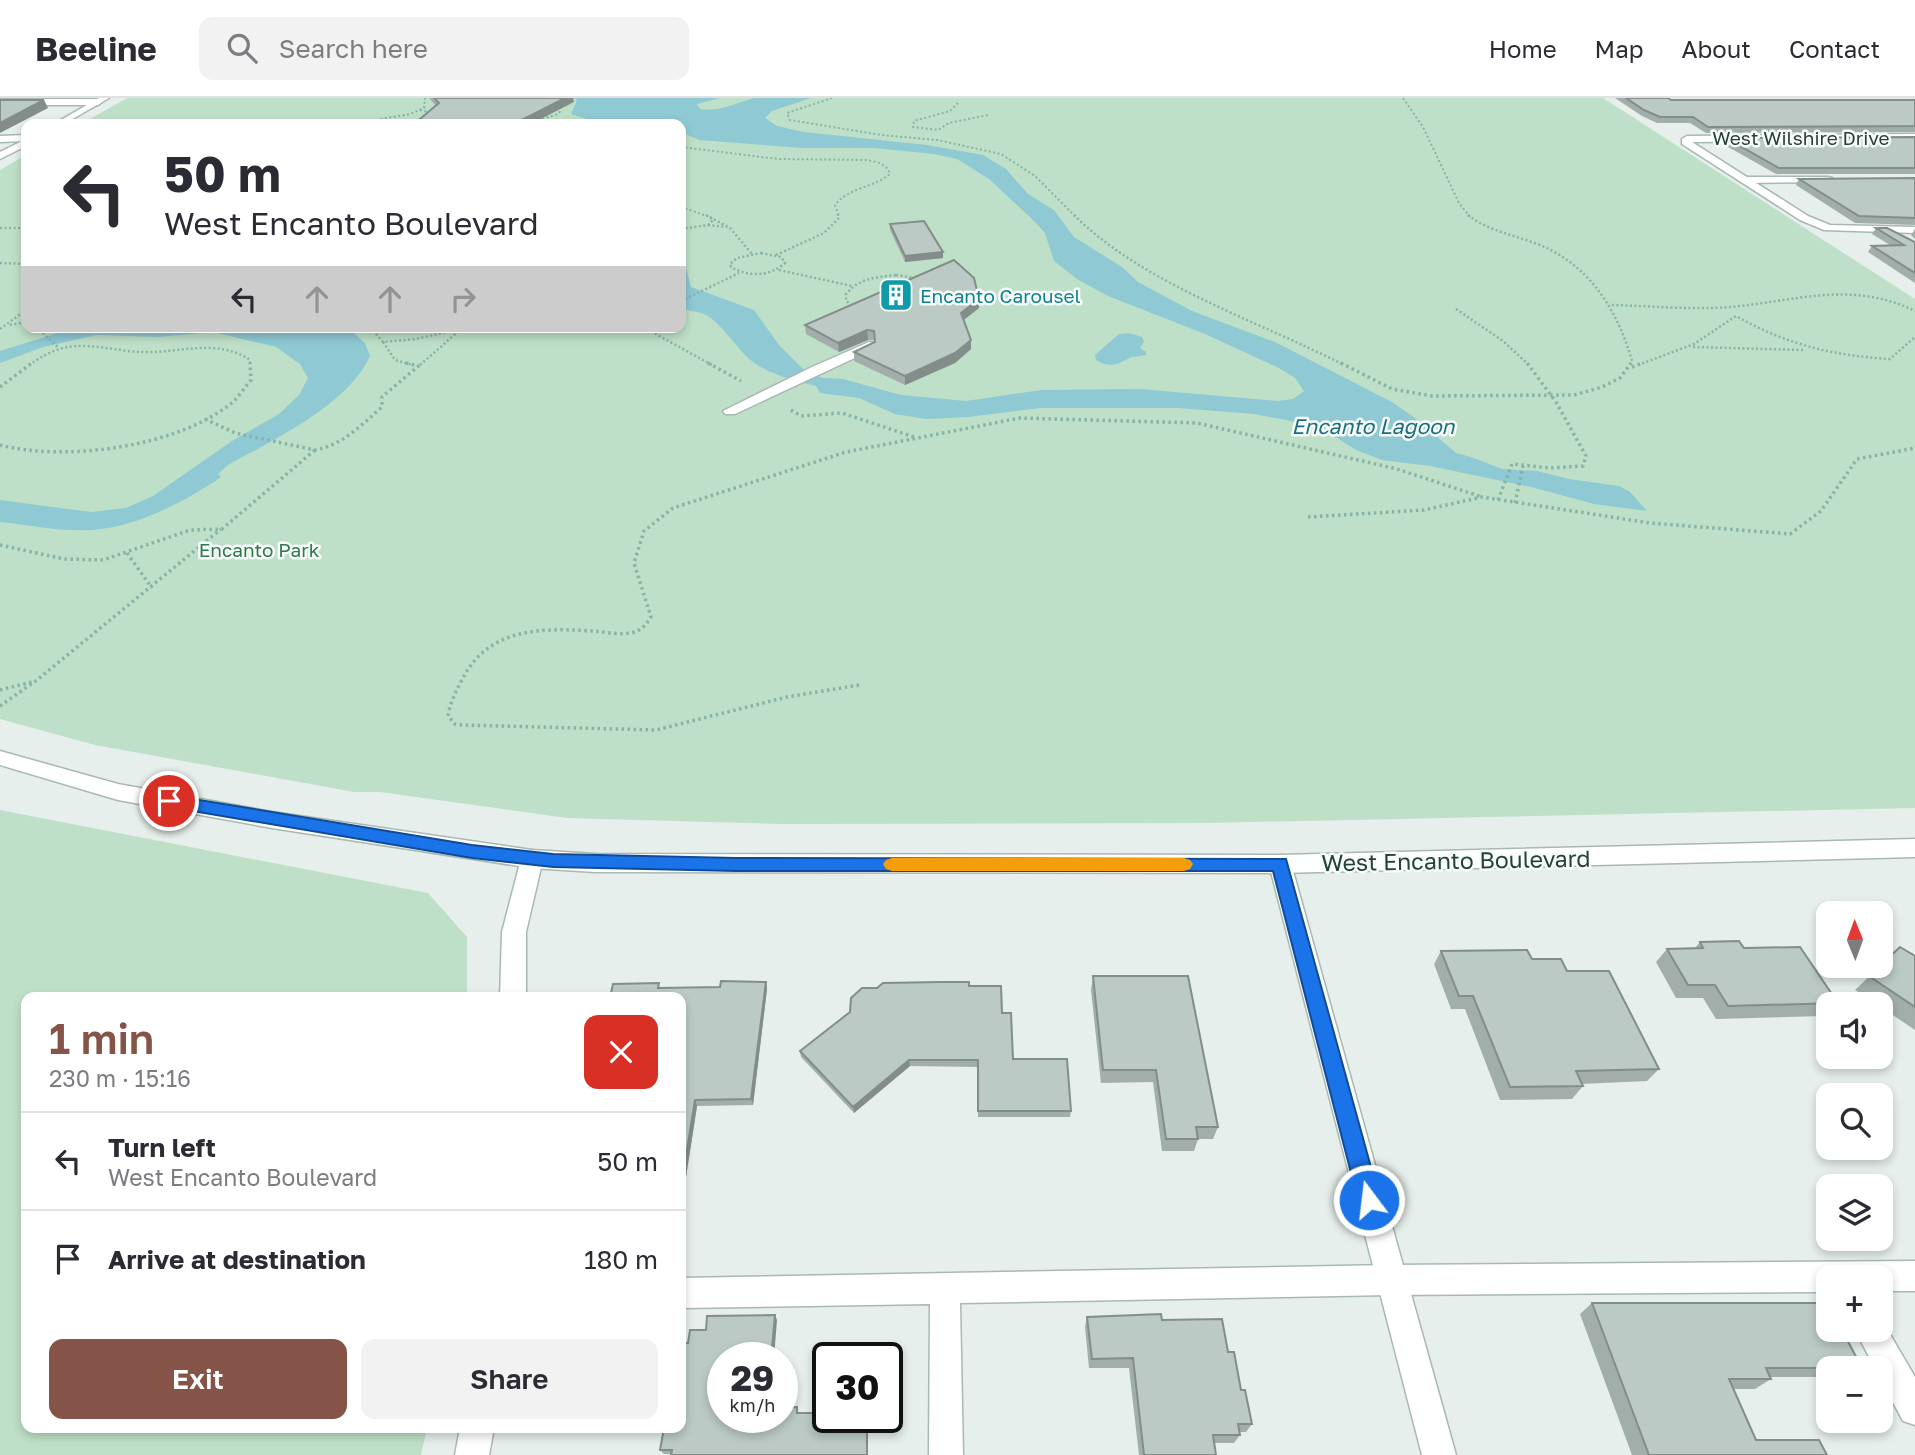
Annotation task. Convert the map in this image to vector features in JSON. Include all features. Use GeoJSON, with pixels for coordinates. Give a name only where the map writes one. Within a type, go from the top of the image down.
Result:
{"type":"FeatureCollection","features":[{"type":"Feature","properties":{"kind":"street"},"geometry":{"type":"LineString","coordinates":[[0,102],[101,100]]}},
{"type":"Feature","properties":{"kind":"street"},"geometry":{"type":"LineString","coordinates":[[67,119],[101,100]]}},
{"type":"Feature","properties":{"kind":"street","name":"West Wilshire Drive"},"geometry":{"type":"LineString","coordinates":[[1743,180],[1687,144],[1687,139],[1915,136]]}},
{"type":"Feature","properties":{"kind":"street"},"geometry":{"type":"LineString","coordinates":[[0,139],[21,140]]}},
{"type":"Feature","properties":{"kind":"street"},"geometry":{"type":"LineString","coordinates":[[0,156],[21,143]]}},
{"type":"Feature","properties":{"kind":"street"},"geometry":{"type":"LineString","coordinates":[[1743,180],[1846,180]]}},
{"type":"Feature","properties":{"kind":"street"},"geometry":{"type":"LineString","coordinates":[[1743,180],[1804,218],[1828,228],[1915,230]]}},
{"type":"Feature","properties":{"kind":"street"},"geometry":{"type":"LineString","coordinates":[[1888,230],[1907,241]]}},
{"type":"Feature","properties":{"kind":"street"},"geometry":{"type":"LineString","coordinates":[[730,411],[869,346]]}},
{"type":"Feature","properties":{"kind":"street","name":"West Encanto Boulevard"},"geometry":{"type":"LineString","coordinates":[[0,758],[118,792],[272,820],[532,859],[736,864],[1280,864],[1915,848]]}},
{"type":"Feature","properties":{"kind":"street"},"geometry":{"type":"LineString","coordinates":[[513,992],[514,932],[532,859]]}},
{"type":"Feature","properties":{"kind":"street"},"geometry":{"type":"LineString","coordinates":[[1280,864],[1439,1455]]}},
{"type":"Feature","properties":{"kind":"street"},"geometry":{"type":"LineString","coordinates":[[1893,1276],[1915,1276]]}},
{"type":"Feature","properties":{"kind":"street"},"geometry":{"type":"LineString","coordinates":[[686,1293],[1391,1280],[1816,1277]]}},
{"type":"Feature","properties":{"kind":"street"},"geometry":{"type":"LineString","coordinates":[[945,1290],[946,1455]]}},
{"type":"Feature","properties":{"kind":"street"},"geometry":{"type":"LineString","coordinates":[[1878,1342],[1915,1409]]}},
{"type":"Feature","properties":{"kind":"street"},"geometry":{"type":"LineString","coordinates":[[472,1455],[477,1433]]}},
{"type":"Feature","properties":{"kind":"path"},"geometry":{"type":"LineString","coordinates":[[381,119],[420,110],[425,106],[425,98]]}},
{"type":"Feature","properties":{"kind":"path"},"geometry":{"type":"LineString","coordinates":[[832,98],[787,113],[790,120],[881,135],[937,140],[1001,154],[1035,176],[1086,228],[1128,258],[1240,318],[1294,339],[1392,389],[1432,396],[1574,395],[1602,387],[1620,378],[1631,367],[1695,344],[1736,316]]}},
{"type":"Feature","properties":{"kind":"path"},"geometry":{"type":"LineString","coordinates":[[1403,98],[1415,112],[1455,196],[1468,215],[1565,256],[1587,276],[1612,305],[1630,354],[1631,367]]}},
{"type":"Feature","properties":{"kind":"path"},"geometry":{"type":"LineString","coordinates":[[958,103],[946,113],[914,121],[913,127],[938,130],[949,123],[988,115]]}},
{"type":"Feature","properties":{"kind":"path"},"geometry":{"type":"LineString","coordinates":[[420,110],[437,115]]}},
{"type":"Feature","properties":{"kind":"path"},"geometry":{"type":"LineString","coordinates":[[542,119],[558,114],[561,110]]}},
{"type":"Feature","properties":{"kind":"path"},"geometry":{"type":"LineString","coordinates":[[686,147],[711,148],[767,159],[859,159],[881,163],[890,174],[885,179],[849,191],[839,199],[835,205],[839,218],[830,229],[776,255],[752,254],[737,257],[730,264],[734,270],[740,272],[761,274],[779,269],[852,286],[876,277],[910,276],[933,282],[944,292],[945,297],[938,306],[923,313],[880,316],[858,310],[846,301],[846,295],[852,286]]}},
{"type":"Feature","properties":{"kind":"path"},"geometry":{"type":"LineString","coordinates":[[686,208],[709,215],[733,228],[752,254]]}},
{"type":"Feature","properties":{"kind":"path"},"geometry":{"type":"LineString","coordinates":[[704,226],[713,220],[709,215]]}},
{"type":"Feature","properties":{"kind":"path"},"geometry":{"type":"LineString","coordinates":[[686,228],[704,226],[733,228]]}},
{"type":"Feature","properties":{"kind":"path"},"geometry":{"type":"LineString","coordinates":[[0,228],[21,228]]}},
{"type":"Feature","properties":{"kind":"path"},"geometry":{"type":"LineString","coordinates":[[776,255],[785,263],[779,269]]}},
{"type":"Feature","properties":{"kind":"path"},"geometry":{"type":"LineString","coordinates":[[0,263],[21,264]]}},
{"type":"Feature","properties":{"kind":"path"},"geometry":{"type":"LineString","coordinates":[[686,299],[740,272]]}},
{"type":"Feature","properties":{"kind":"path"},"geometry":{"type":"LineString","coordinates":[[1612,305],[1729,307],[1845,292],[1900,301],[1915,311]]}},
{"type":"Feature","properties":{"kind":"path"},"geometry":{"type":"LineString","coordinates":[[1729,307],[1736,316],[1769,336],[1821,352]]}},
{"type":"Feature","properties":{"kind":"path"},"geometry":{"type":"LineString","coordinates":[[1456,309],[1519,354],[1578,438],[1587,462],[1571,468],[1512,464],[1498,500]]}},
{"type":"Feature","properties":{"kind":"path"},"geometry":{"type":"LineString","coordinates":[[2,328],[21,315]]}},
{"type":"Feature","properties":{"kind":"path"},"geometry":{"type":"LineString","coordinates":[[2,328],[21,322]]}},
{"type":"Feature","properties":{"kind":"path"},"geometry":{"type":"LineString","coordinates":[[42,333],[58,347]]}},
{"type":"Feature","properties":{"kind":"path"},"geometry":{"type":"LineString","coordinates":[[375,333],[395,360],[418,366]]}},
{"type":"Feature","properties":{"kind":"path"},"geometry":{"type":"LineString","coordinates":[[383,342],[441,333]]}},
{"type":"Feature","properties":{"kind":"path"},"geometry":{"type":"LineString","coordinates":[[204,419],[235,433],[315,450],[337,445],[382,407],[382,397],[456,333]]}},
{"type":"Feature","properties":{"kind":"path"},"geometry":{"type":"LineString","coordinates":[[655,333],[772,392],[801,415],[842,414],[917,438]]}},
{"type":"Feature","properties":{"kind":"path"},"geometry":{"type":"LineString","coordinates":[[1679,349],[1699,346],[1821,352],[1890,359],[1915,337]]}},
{"type":"Feature","properties":{"kind":"path"},"geometry":{"type":"LineString","coordinates":[[0,387],[58,347],[102,346],[155,352],[206,348],[226,350],[246,356],[250,360],[251,380],[234,400],[204,419],[152,439],[79,453],[44,454],[0,445]]}},
{"type":"Feature","properties":{"kind":"path"},"geometry":{"type":"LineString","coordinates":[[859,685],[787,697],[656,730],[463,725],[455,724],[448,716],[469,664],[484,647],[504,636],[539,630],[631,632],[644,628],[651,617],[634,563],[644,531],[673,508],[846,452],[1020,418],[1197,423],[1397,469],[1498,500],[1650,523],[1790,534],[1821,511],[1857,459],[1915,448]]}},
{"type":"Feature","properties":{"kind":"path"},"geometry":{"type":"LineString","coordinates":[[0,706],[37,680],[152,588],[315,450]]}},
{"type":"Feature","properties":{"kind":"path"},"geometry":{"type":"LineString","coordinates":[[1515,503],[1523,466]]}},
{"type":"Feature","properties":{"kind":"path"},"geometry":{"type":"LineString","coordinates":[[1308,517],[1424,510],[1482,497]]}},
{"type":"Feature","properties":{"kind":"path"},"geometry":{"type":"LineString","coordinates":[[0,545],[85,561],[103,560],[127,554],[190,530],[222,529]]}},
{"type":"Feature","properties":{"kind":"path"},"geometry":{"type":"LineString","coordinates":[[127,554],[152,588]]}},
{"type":"Feature","properties":{"kind":"path"},"geometry":{"type":"LineString","coordinates":[[0,690],[37,680]]}},
{"type":"Feature","properties":{"kind":"green space","name":"Encanto Park"},"geometry":{"type":"Polygon","coordinates":[[[127,98],[1603,98],[1915,299],[1915,808],[1206,823],[783,824],[567,818],[380,792],[354,792],[95,745],[0,719],[0,170],[21,158],[21,333],[686,333],[686,119],[90,119],[127,98]]]}},
{"type":"Feature","properties":{"kind":"green space"},"geometry":{"type":"Polygon","coordinates":[[[0,810],[428,893],[467,937],[467,992],[21,992],[21,1433],[426,1433],[421,1455],[0,1455],[0,810]]]}},
{"type":"Feature","properties":{"kind":"water","name":"Encanto Lagoon"},"geometry":{"type":"Polygon","coordinates":[[[573,98],[720,98],[697,104],[700,109],[708,110],[754,98],[811,98],[772,111],[765,118],[777,126],[804,132],[927,145],[983,155],[1006,169],[1028,194],[1054,210],[1074,237],[1122,267],[1138,282],[1192,311],[1275,342],[1392,402],[1456,453],[1502,469],[1537,471],[1569,479],[1619,486],[1630,492],[1647,511],[1594,504],[1531,487],[1430,466],[1382,460],[1356,450],[1318,426],[1254,414],[1178,408],[1040,408],[969,417],[926,419],[895,414],[859,398],[820,393],[816,386],[760,367],[745,355],[711,318],[686,309],[686,268],[691,287],[754,310],[779,345],[808,374],[843,379],[901,395],[966,401],[1041,390],[1141,389],[1278,401],[1293,399],[1304,391],[1295,378],[1279,368],[1205,334],[1108,296],[1077,279],[1054,261],[1045,233],[1031,218],[989,179],[957,159],[874,148],[802,148],[699,140],[686,134],[686,119],[586,119],[571,114],[577,100],[573,98]]]}},
{"type":"Feature","properties":{"kind":"water"},"geometry":{"type":"Polygon","coordinates":[[[58,333],[202,333],[159,337],[97,335],[43,347],[0,363],[0,351],[58,333]]]}},
{"type":"Feature","properties":{"kind":"water"},"geometry":{"type":"Polygon","coordinates":[[[217,333],[354,333],[365,343],[370,356],[345,390],[308,420],[228,465],[218,474],[221,477],[159,512],[126,524],[92,530],[0,522],[0,500],[91,512],[126,508],[153,496],[232,441],[279,414],[299,395],[308,378],[300,364],[276,347],[217,333]]]}},
{"type":"Feature","properties":{"kind":"water"},"geometry":{"type":"Polygon","coordinates":[[[1129,333],[1142,337],[1144,342],[1140,348],[1146,355],[1131,357],[1113,365],[1096,360],[1095,355],[1119,334],[1129,333]]]}},
{"type":"Feature","properties":{"kind":"building"},"geometry":{"type":"Polygon","coordinates":[[[434,98],[565,98],[524,119],[420,119],[439,103],[434,98]]]}},
{"type":"Feature","properties":{"kind":"building"},"geometry":{"type":"Polygon","coordinates":[[[1626,98],[1915,100],[1915,126],[1708,127],[1693,117],[1660,117],[1626,98]]]}},
{"type":"Feature","properties":{"kind":"building"},"geometry":{"type":"Polygon","coordinates":[[[0,100],[44,100],[0,123],[0,100]]]}},
{"type":"Feature","properties":{"kind":"building"},"geometry":{"type":"Polygon","coordinates":[[[1915,137],[1915,168],[1779,168],[1726,138],[1915,137]]]}},
{"type":"Feature","properties":{"kind":"building"},"geometry":{"type":"Polygon","coordinates":[[[1915,178],[1915,218],[1859,216],[1799,179],[1915,178]]]}},
{"type":"Feature","properties":{"kind":"building"},"geometry":{"type":"Polygon","coordinates":[[[924,221],[943,252],[905,256],[890,224],[924,221]]]}},
{"type":"Feature","properties":{"kind":"building"},"geometry":{"type":"Polygon","coordinates":[[[1876,228],[1887,228],[1915,242],[1915,273],[1872,246],[1904,245],[1876,228]]]}},
{"type":"Feature","properties":{"kind":"building"},"geometry":{"type":"Polygon","coordinates":[[[954,260],[974,278],[979,299],[961,313],[971,340],[955,353],[905,376],[854,352],[875,342],[874,331],[867,330],[838,343],[805,325],[954,260]]]}},
{"type":"Feature","properties":{"kind":"building"},"geometry":{"type":"Polygon","coordinates":[[[1739,941],[1744,948],[1800,947],[1816,971],[1816,978],[1821,978],[1831,992],[1816,992],[1816,1004],[1728,1006],[1715,985],[1688,985],[1667,949],[1703,948],[1700,942],[1739,941]]]}},
{"type":"Feature","properties":{"kind":"building"},"geometry":{"type":"Polygon","coordinates":[[[1900,947],[1915,956],[1915,1007],[1872,978],[1894,978],[1894,953],[1900,947]]]}},
{"type":"Feature","properties":{"kind":"building"},"geometry":{"type":"Polygon","coordinates":[[[1527,950],[1532,959],[1561,959],[1567,971],[1609,971],[1659,1069],[1576,1071],[1583,1086],[1510,1087],[1473,996],[1459,996],[1441,951],[1527,950]]]}},
{"type":"Feature","properties":{"kind":"building"},"geometry":{"type":"Polygon","coordinates":[[[1093,976],[1188,976],[1218,1127],[1196,1127],[1198,1139],[1166,1139],[1156,1070],[1103,1070],[1093,976]]]}},
{"type":"Feature","properties":{"kind":"building"},"geometry":{"type":"Polygon","coordinates":[[[721,981],[766,982],[751,1099],[695,1100],[686,1156],[686,992],[611,992],[613,984],[659,983],[658,988],[720,987],[721,981]]]}},
{"type":"Feature","properties":{"kind":"building"},"geometry":{"type":"Polygon","coordinates":[[[969,982],[969,986],[1001,986],[1002,1013],[1011,1013],[1013,1059],[1067,1059],[1071,1111],[978,1111],[978,1060],[909,1060],[853,1107],[800,1051],[850,1012],[851,998],[862,988],[877,988],[883,983],[969,982]]]}},
{"type":"Feature","properties":{"kind":"building"},"geometry":{"type":"Polygon","coordinates":[[[1592,1303],[1816,1303],[1816,1342],[1848,1342],[1856,1356],[1816,1356],[1816,1368],[1766,1368],[1771,1379],[1729,1379],[1756,1440],[1819,1440],[1827,1455],[1649,1455],[1592,1303]]]}},
{"type":"Feature","properties":{"kind":"building"},"geometry":{"type":"Polygon","coordinates":[[[1161,1314],[1162,1320],[1222,1319],[1228,1352],[1234,1352],[1241,1390],[1245,1390],[1252,1424],[1238,1424],[1240,1435],[1213,1435],[1216,1455],[1144,1455],[1133,1358],[1092,1359],[1087,1317],[1161,1314]]]}},
{"type":"Feature","properties":{"kind":"building"},"geometry":{"type":"Polygon","coordinates":[[[775,1315],[772,1342],[707,1342],[707,1433],[798,1433],[798,1413],[812,1413],[812,1433],[867,1433],[867,1455],[671,1455],[672,1450],[660,1450],[663,1433],[686,1433],[686,1343],[690,1330],[706,1330],[707,1316],[775,1315]]]}},
{"type":"Feature","properties":{"kind":"slow traffic"},"geometry":{"type":"LineString","coordinates":[[892,864],[1184,864]]}},
{"type":"Feature","properties":{"kind":"place","name":"Encanto Carousel"},"geometry":{"type":"Point","coordinates":[896,295]}},
{"type":"Feature","properties":{"kind":"route"},"geometry":{"type":"LineString","coordinates":[[169,801],[472,851],[532,859],[595,863],[1280,864],[1369,1200]]}}]}
